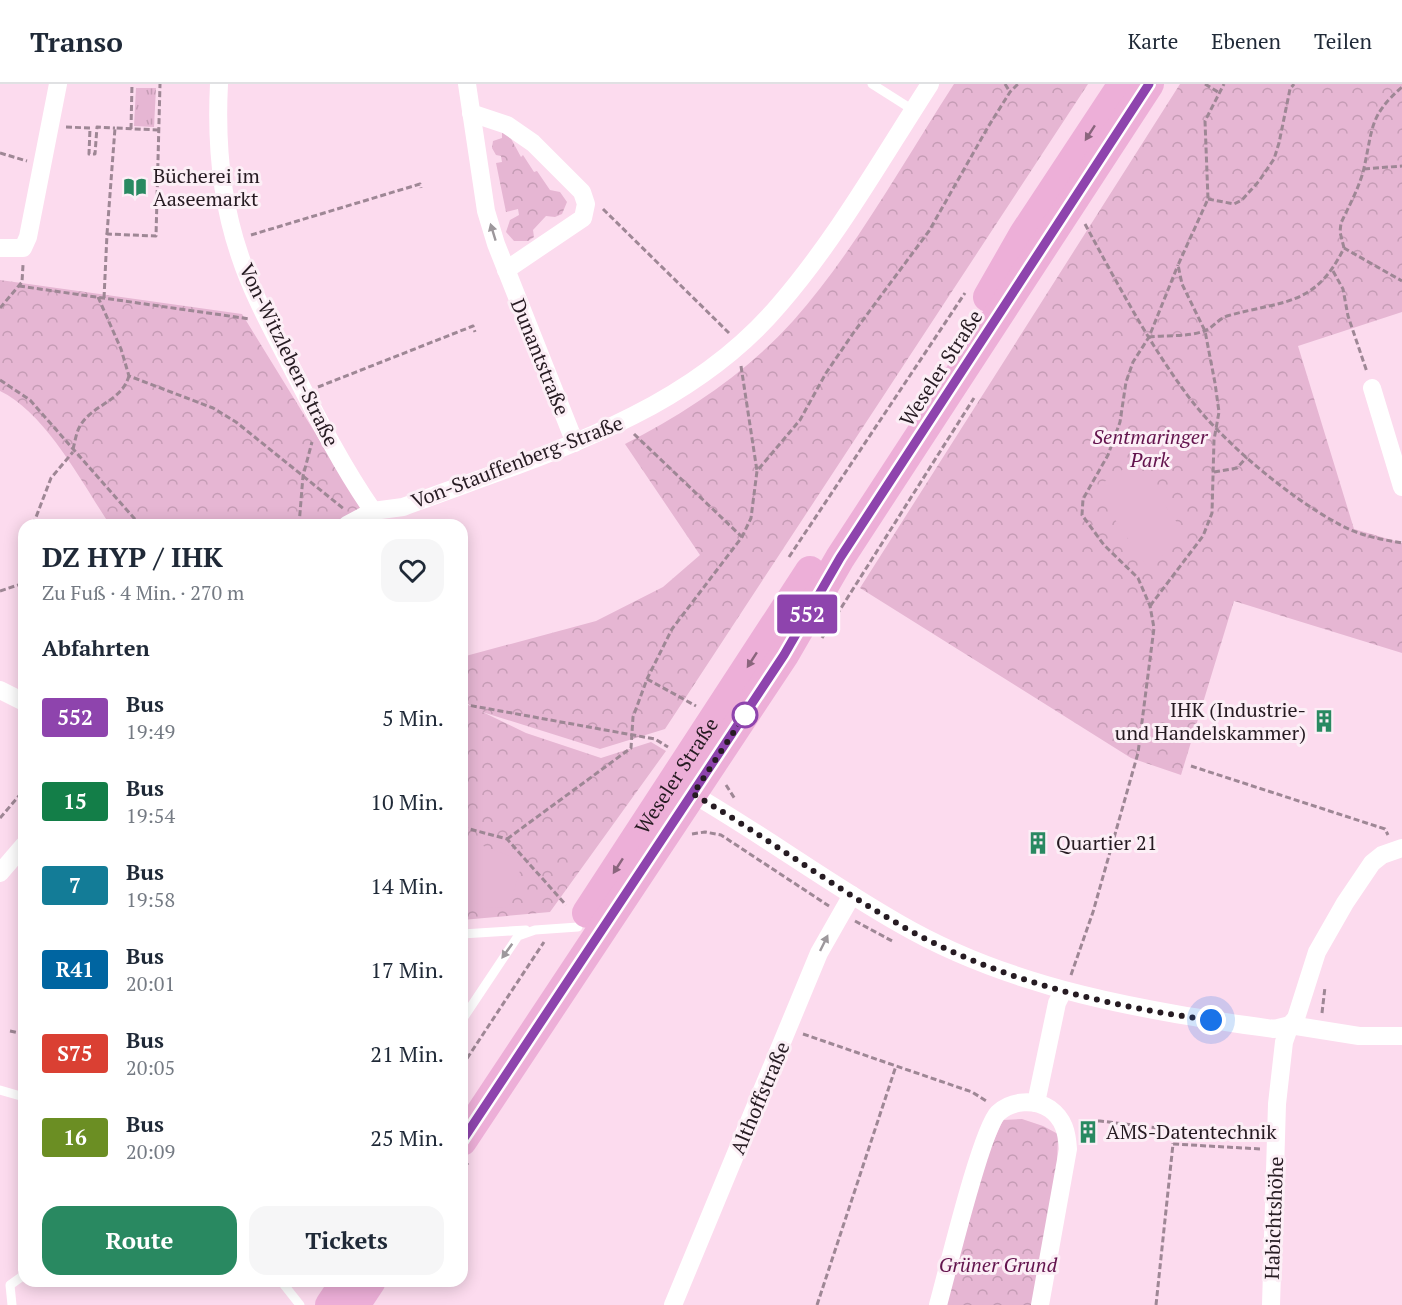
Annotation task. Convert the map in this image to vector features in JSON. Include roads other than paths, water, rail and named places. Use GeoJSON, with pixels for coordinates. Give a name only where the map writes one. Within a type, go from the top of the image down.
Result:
{"type":"FeatureCollection","features":[{"type":"Feature","properties":{"kind":"main road","name":"Weseler Straße"},"geometry":{"type":"LineString","coordinates":[[468,1131],[1123,84]]}},
{"type":"Feature","properties":{"kind":"main road","name":"Weseler Straße"},"geometry":{"type":"LineString","coordinates":[[468,1093],[566,921],[683,788],[784,655],[840,558],[1149,84]]}},
{"type":"Feature","properties":{"kind":"main road"},"geometry":{"type":"LineString","coordinates":[[330,1305],[342,1287]]}},
{"type":"Feature","properties":{"kind":"main road"},"geometry":{"type":"LineString","coordinates":[[355,1305],[367,1287]]}},
{"type":"Feature","properties":{"kind":"street"},"geometry":{"type":"LineString","coordinates":[[0,248],[23,248],[28,237],[58,84]]}},
{"type":"Feature","properties":{"kind":"street","name":"Von-Witzleben-Straße"},"geometry":{"type":"LineString","coordinates":[[219,84],[222,185],[235,240],[269,322],[304,392],[357,487],[359,518]]}},
{"type":"Feature","properties":{"kind":"street","name":"Dunantstraße"},"geometry":{"type":"LineString","coordinates":[[466,84],[486,211],[506,270],[575,443]]}},
{"type":"Feature","properties":{"kind":"street","name":"Von-Stauffenberg-Straße"},"geometry":{"type":"LineString","coordinates":[[359,518],[403,507],[575,443],[622,422],[693,380],[738,346],[779,306],[821,250],[930,84]]}},
{"type":"Feature","properties":{"kind":"street"},"geometry":{"type":"LineString","coordinates":[[471,113],[507,125],[533,143],[582,192],[586,204],[583,218],[506,270]]}},
{"type":"Feature","properties":{"kind":"street"},"geometry":{"type":"LineString","coordinates":[[1372,388],[1402,487]]}},
{"type":"Feature","properties":{"kind":"street"},"geometry":{"type":"LineString","coordinates":[[0,690],[18,699]]}},
{"type":"Feature","properties":{"kind":"street"},"geometry":{"type":"LineString","coordinates":[[683,788],[901,925],[988,966],[1064,980],[1169,1014],[1274,1029],[1290,1025],[1359,1036],[1402,1036]]}},
{"type":"Feature","properties":{"kind":"street","name":"Habichtshöhe"},"geometry":{"type":"LineString","coordinates":[[1271,1305],[1277,1104],[1284,1042],[1290,1025],[1296,1018],[1317,952],[1350,895],[1372,863],[1382,855],[1402,848]]}},
{"type":"Feature","properties":{"kind":"street"},"geometry":{"type":"LineString","coordinates":[[0,873],[18,864]]}},
{"type":"Feature","properties":{"kind":"street","name":"Althoffstraße"},"geometry":{"type":"LineString","coordinates":[[673,1305],[819,953],[852,895]]}},
{"type":"Feature","properties":{"kind":"street"},"geometry":{"type":"LineString","coordinates":[[1036,1103],[1064,980]]}},
{"type":"Feature","properties":{"kind":"street"},"geometry":{"type":"LineString","coordinates":[[938,1305],[984,1144],[996,1114],[1016,1104],[1036,1103],[1050,1109],[1065,1128],[1068,1149],[1040,1305]]}},
{"type":"Feature","properties":{"kind":"lane"},"geometry":{"type":"LineString","coordinates":[[872,84],[913,110]]}},
{"type":"Feature","properties":{"kind":"lane"},"geometry":{"type":"LineString","coordinates":[[468,1011],[507,949],[518,936],[566,921]]}},
{"type":"Feature","properties":{"kind":"lane"},"geometry":{"type":"LineString","coordinates":[[468,934],[535,930]]}},
{"type":"Feature","properties":{"kind":"lane"},"geometry":{"type":"LineString","coordinates":[[0,1090],[18,1095]]}},
{"type":"Feature","properties":{"kind":"lane"},"geometry":{"type":"LineString","coordinates":[[12,1305],[10,1285],[18,1279]]}},
{"type":"Feature","properties":{"kind":"lane"},"geometry":{"type":"LineString","coordinates":[[286,1287],[300,1305]]}},
{"type":"Feature","properties":{"kind":"place","name":"Bücherei im Aaseemarkt"},"geometry":{"type":"Point","coordinates":[135,187]}},
{"type":"Feature","properties":{"kind":"place","name":"IHK (Industrie- und Handelskammer)"},"geometry":{"type":"Point","coordinates":[1324,721]}},
{"type":"Feature","properties":{"kind":"place","name":"Quartier 21"},"geometry":{"type":"Point","coordinates":[1038,843]}},
{"type":"Feature","properties":{"kind":"place","name":"AMS-Datentechnik"},"geometry":{"type":"Point","coordinates":[1088,1132]}},
{"type":"Feature","properties":{"kind":"park label","name":"Sentmaringer Park"},"geometry":{"type":"Point","coordinates":[1150,448]}},
{"type":"Feature","properties":{"kind":"park label","name":"Grüner Grund"},"geometry":{"type":"Point","coordinates":[998,1265]}}]}
